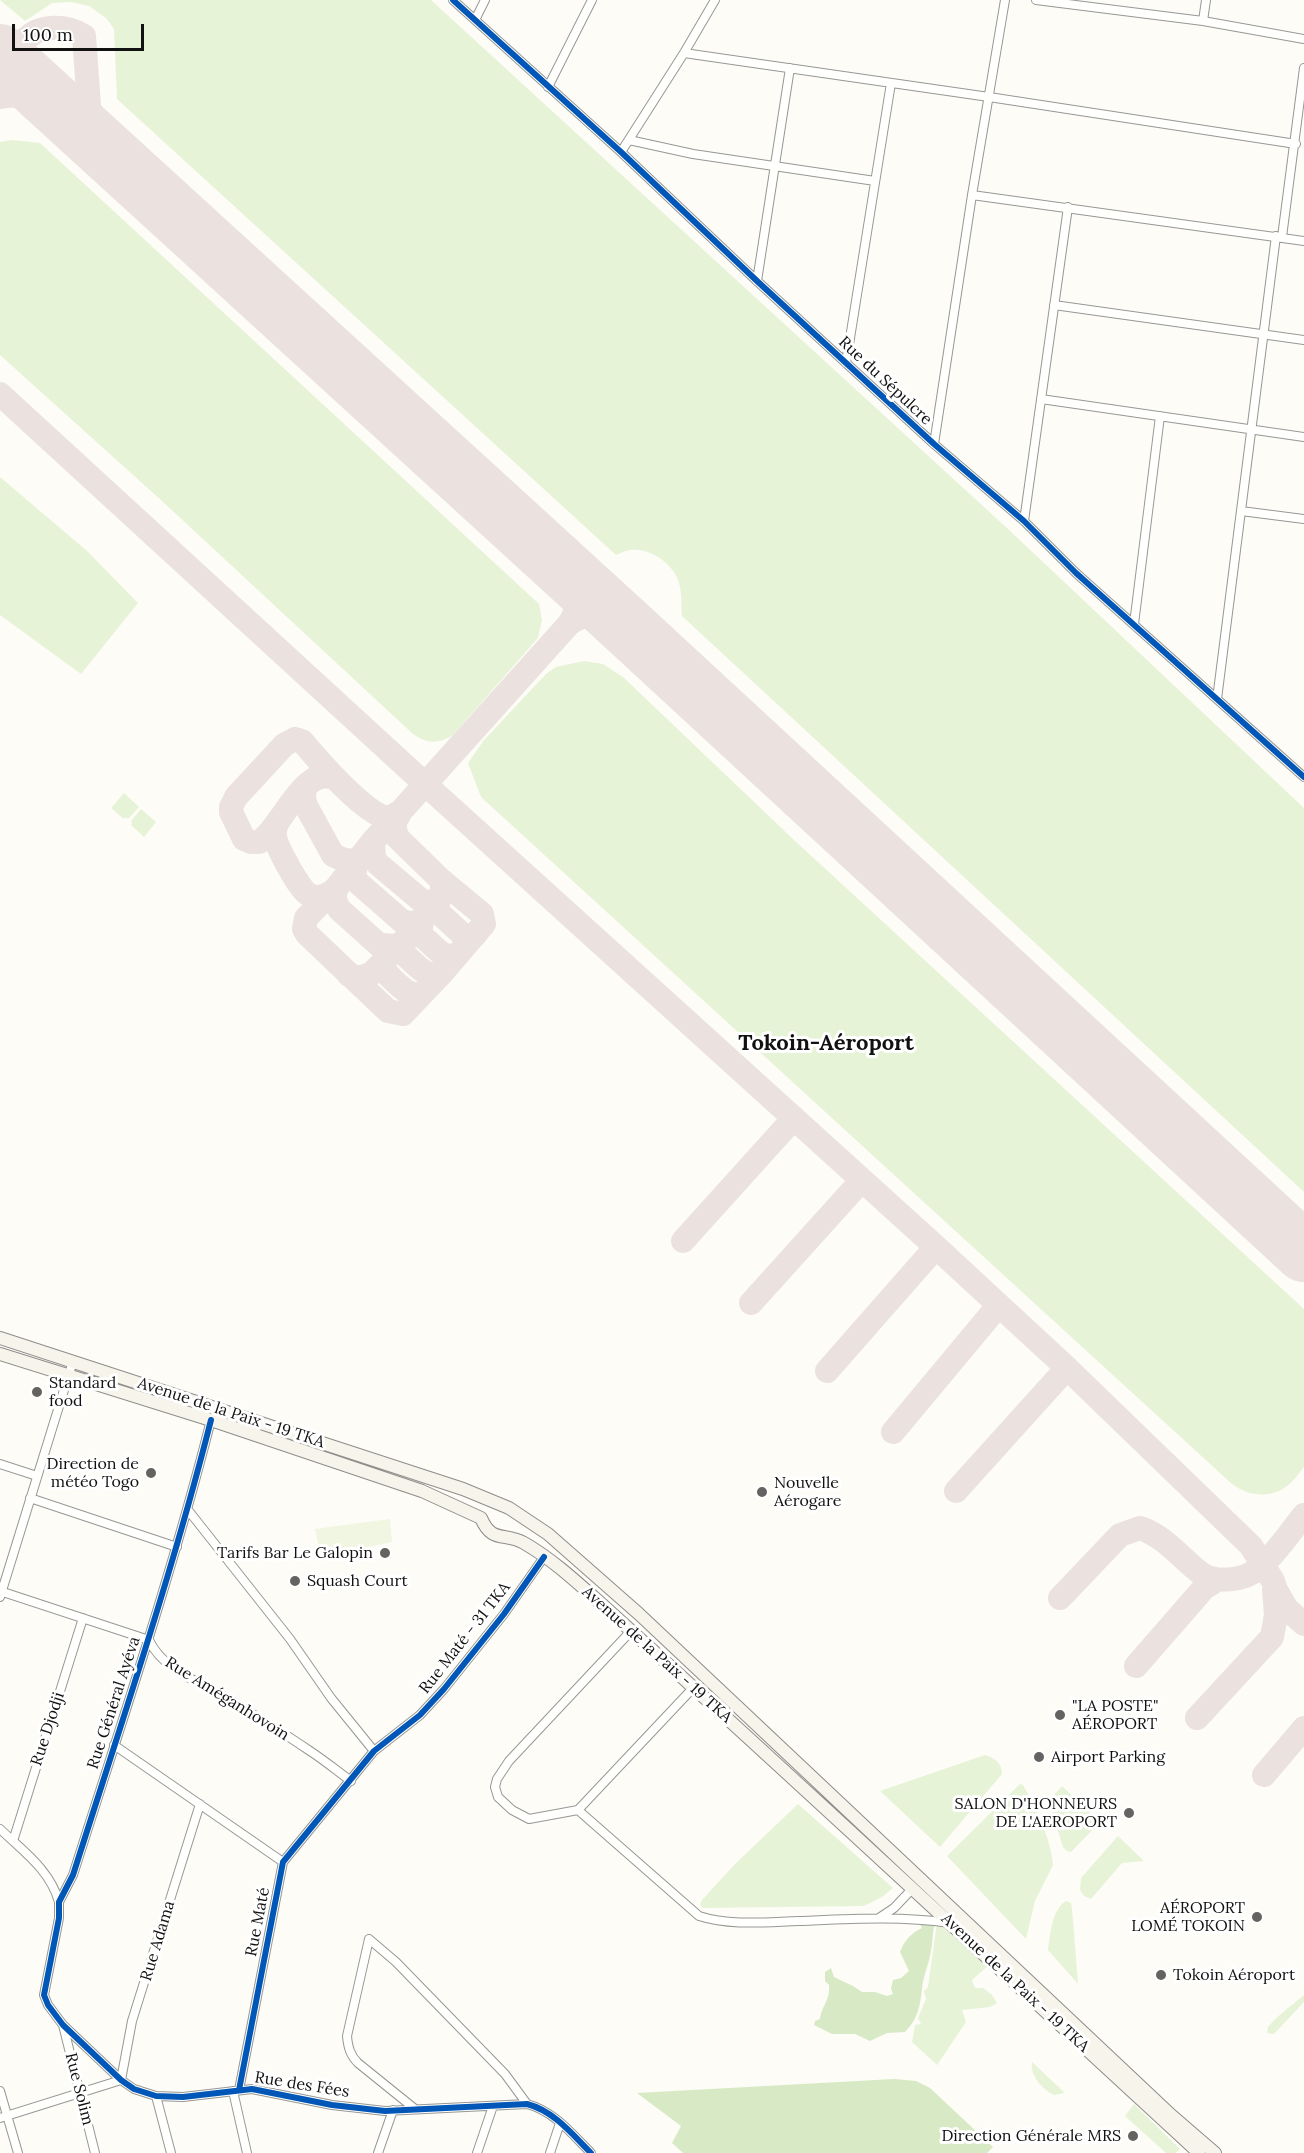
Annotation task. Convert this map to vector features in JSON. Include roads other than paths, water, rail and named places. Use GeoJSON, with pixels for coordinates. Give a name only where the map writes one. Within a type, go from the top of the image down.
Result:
{"type":"FeatureCollection","features":[{"type":"Feature","properties":{"kind":"main road","name":"Avenue de la Paix - 19 TKA"},"geometry":{"type":"LineString","coordinates":[[0,1338],[492,1499],[548,1534],[639,1614],[1171,2115],[1215,2153]]}},
{"type":"Feature","properties":{"kind":"main road","name":"Avenue de la Paix - 19 TKA"},"geometry":{"type":"LineString","coordinates":[[0,1354],[211,1420],[422,1491],[481,1518],[485,1527],[496,1537],[523,1542],[631,1631],[1199,2153]]}},
{"type":"Feature","properties":{"kind":"street","name":"Rue du Sépulcre"},"geometry":{"type":"LineString","coordinates":[[453,0],[621,152],[934,444],[1024,521],[1076,573],[1304,777]]}},
{"type":"Feature","properties":{"kind":"street"},"geometry":{"type":"LineString","coordinates":[[475,20],[485,0]]}},
{"type":"Feature","properties":{"kind":"street"},"geometry":{"type":"LineString","coordinates":[[548,87],[592,0]]}},
{"type":"Feature","properties":{"kind":"street"},"geometry":{"type":"LineString","coordinates":[[621,152],[715,0]]}},
{"type":"Feature","properties":{"kind":"street"},"geometry":{"type":"LineString","coordinates":[[934,444],[1005,0]]}},
{"type":"Feature","properties":{"kind":"street"},"geometry":{"type":"LineString","coordinates":[[1036,0],[1203,21],[1304,39]]}},
{"type":"Feature","properties":{"kind":"street"},"geometry":{"type":"LineString","coordinates":[[1203,21],[1206,0]]}},
{"type":"Feature","properties":{"kind":"street"},"geometry":{"type":"LineString","coordinates":[[684,53],[1296,144]]}},
{"type":"Feature","properties":{"kind":"street"},"geometry":{"type":"LineString","coordinates":[[757,281],[790,68]]}},
{"type":"Feature","properties":{"kind":"street"},"geometry":{"type":"LineString","coordinates":[[1217,699],[1250,429],[1263,335],[1296,144],[1304,68]]}},
{"type":"Feature","properties":{"kind":"street"},"geometry":{"type":"LineString","coordinates":[[846,363],[891,83]]}},
{"type":"Feature","properties":{"kind":"street"},"geometry":{"type":"LineString","coordinates":[[629,140],[776,168],[875,181]]}},
{"type":"Feature","properties":{"kind":"street"},"geometry":{"type":"LineString","coordinates":[[972,195],[1304,241]]}},
{"type":"Feature","properties":{"kind":"street"},"geometry":{"type":"LineString","coordinates":[[1024,521],[1068,207]]}},
{"type":"Feature","properties":{"kind":"street"},"geometry":{"type":"LineString","coordinates":[[1054,305],[1304,340]]}},
{"type":"Feature","properties":{"kind":"street"},"geometry":{"type":"LineString","coordinates":[[1041,399],[1304,437]]}},
{"type":"Feature","properties":{"kind":"street"},"geometry":{"type":"LineString","coordinates":[[1134,624],[1160,416]]}},
{"type":"Feature","properties":{"kind":"street"},"geometry":{"type":"LineString","coordinates":[[1241,512],[1304,519]]}},
{"type":"Feature","properties":{"kind":"street"},"geometry":{"type":"LineString","coordinates":[[73,1361],[1,1594],[149,1640]]}},
{"type":"Feature","properties":{"kind":"street","name":"Rue Général Ayéva"},"geometry":{"type":"LineString","coordinates":[[44,1995],[59,1902],[73,1875],[149,1640],[188,1510],[211,1420]]}},
{"type":"Feature","properties":{"kind":"street"},"geometry":{"type":"LineString","coordinates":[[0,1464],[37,1476]]}},
{"type":"Feature","properties":{"kind":"street"},"geometry":{"type":"LineString","coordinates":[[30,1498],[177,1547]]}},
{"type":"Feature","properties":{"kind":"street"},"geometry":{"type":"LineString","coordinates":[[188,1510],[374,1751]]}},
{"type":"Feature","properties":{"kind":"street","name":"Rue Maté - 31 TKA"},"geometry":{"type":"LineString","coordinates":[[351,1781],[374,1751],[420,1714],[444,1689],[504,1614],[544,1557]]}},
{"type":"Feature","properties":{"kind":"street","name":"Rue Djodji"},"geometry":{"type":"LineString","coordinates":[[13,1841],[83,1618]]}},
{"type":"Feature","properties":{"kind":"street"},"geometry":{"type":"LineString","coordinates":[[631,1631],[509,1761],[497,1779],[495,1787],[498,1797],[512,1810],[523,1817],[536,1818],[578,1810],[694,1688]]}},
{"type":"Feature","properties":{"kind":"street","name":"Rue Améganhovoin"},"geometry":{"type":"LineString","coordinates":[[149,1640],[153,1649],[161,1657],[185,1675],[311,1751],[351,1781]]}},
{"type":"Feature","properties":{"kind":"street"},"geometry":{"type":"LineString","coordinates":[[114,1745],[283,1862]]}},
{"type":"Feature","properties":{"kind":"street","name":"Rue Maté"},"geometry":{"type":"LineString","coordinates":[[236,2090],[283,1862],[351,1781]]}},
{"type":"Feature","properties":{"kind":"street","name":"Rue Adama"},"geometry":{"type":"LineString","coordinates":[[121,2080],[132,2021],[200,1804]]}},
{"type":"Feature","properties":{"kind":"street"},"geometry":{"type":"LineString","coordinates":[[578,1810],[699,1916],[718,1921],[762,1922],[879,1918],[920,1919],[951,1923]]}},
{"type":"Feature","properties":{"kind":"street"},"geometry":{"type":"LineString","coordinates":[[0,1829],[46,1874],[59,1902]]}},
{"type":"Feature","properties":{"kind":"street"},"geometry":{"type":"LineString","coordinates":[[879,1918],[894,1908],[913,1888]]}},
{"type":"Feature","properties":{"kind":"street"},"geometry":{"type":"LineString","coordinates":[[415,2109],[358,2063],[351,2056],[348,2046],[347,2036],[369,1939],[396,1962],[505,2074],[527,2104],[540,2107],[551,2114],[591,2153]]}},
{"type":"Feature","properties":{"kind":"street","name":"Rue des Fées"},"geometry":{"type":"LineString","coordinates":[[44,1995],[48,2006],[63,2025],[121,2080],[134,2089],[156,2096],[183,2097],[259,2089],[332,2105],[393,2110],[527,2104]]}},
{"type":"Feature","properties":{"kind":"street","name":"Rue Solim"},"geometry":{"type":"LineString","coordinates":[[63,2025],[95,2153]]}},
{"type":"Feature","properties":{"kind":"street"},"geometry":{"type":"LineString","coordinates":[[4,2117],[121,2080]]}},
{"type":"Feature","properties":{"kind":"street"},"geometry":{"type":"LineString","coordinates":[[236,2090],[247,2153]]}},
{"type":"Feature","properties":{"kind":"street"},"geometry":{"type":"LineString","coordinates":[[0,2091],[4,2117],[18,2153]]}},
{"type":"Feature","properties":{"kind":"street"},"geometry":{"type":"LineString","coordinates":[[156,2096],[171,2153]]}},
{"type":"Feature","properties":{"kind":"street"},"geometry":{"type":"LineString","coordinates":[[477,2153],[493,2106]]}},
{"type":"Feature","properties":{"kind":"street"},"geometry":{"type":"LineString","coordinates":[[378,2153],[393,2110]]}},
{"type":"Feature","properties":{"kind":"street"},"geometry":{"type":"LineString","coordinates":[[550,2153],[560,2123]]}},
{"type":"Feature","properties":{"kind":"place","name":"Standard food"},"geometry":{"type":"Point","coordinates":[37,1392]}},
{"type":"Feature","properties":{"kind":"place","name":"Direction de météo Togo"},"geometry":{"type":"Point","coordinates":[151,1473]}},
{"type":"Feature","properties":{"kind":"place","name":"Nouvelle Aérogare"},"geometry":{"type":"Point","coordinates":[762,1492]}},
{"type":"Feature","properties":{"kind":"place","name":"Tarifs Bar Le Galopin"},"geometry":{"type":"Point","coordinates":[385,1553]}},
{"type":"Feature","properties":{"kind":"place","name":"Squash Court"},"geometry":{"type":"Point","coordinates":[295,1581]}},
{"type":"Feature","properties":{"kind":"place","name":"\"LA POSTE\" AÉROPORT"},"geometry":{"type":"Point","coordinates":[1060,1715]}},
{"type":"Feature","properties":{"kind":"place","name":"Airport Parking"},"geometry":{"type":"Point","coordinates":[1039,1757]}},
{"type":"Feature","properties":{"kind":"place","name":"SALON D'HONNEURS DE L'AEROPORT"},"geometry":{"type":"Point","coordinates":[1129,1813]}},
{"type":"Feature","properties":{"kind":"place","name":"AÉROPORT LOMÉ TOKOIN"},"geometry":{"type":"Point","coordinates":[1257,1917]}},
{"type":"Feature","properties":{"kind":"place","name":"Tokoin Aéroport"},"geometry":{"type":"Point","coordinates":[1161,1975]}},
{"type":"Feature","properties":{"kind":"place","name":"Direction Générale MRS"},"geometry":{"type":"Point","coordinates":[1133,2136]}},
{"type":"Feature","properties":{"kind":"district","name":"Tokoin-Aéroport"},"geometry":{"type":"Point","coordinates":[826,1044]}}]}
